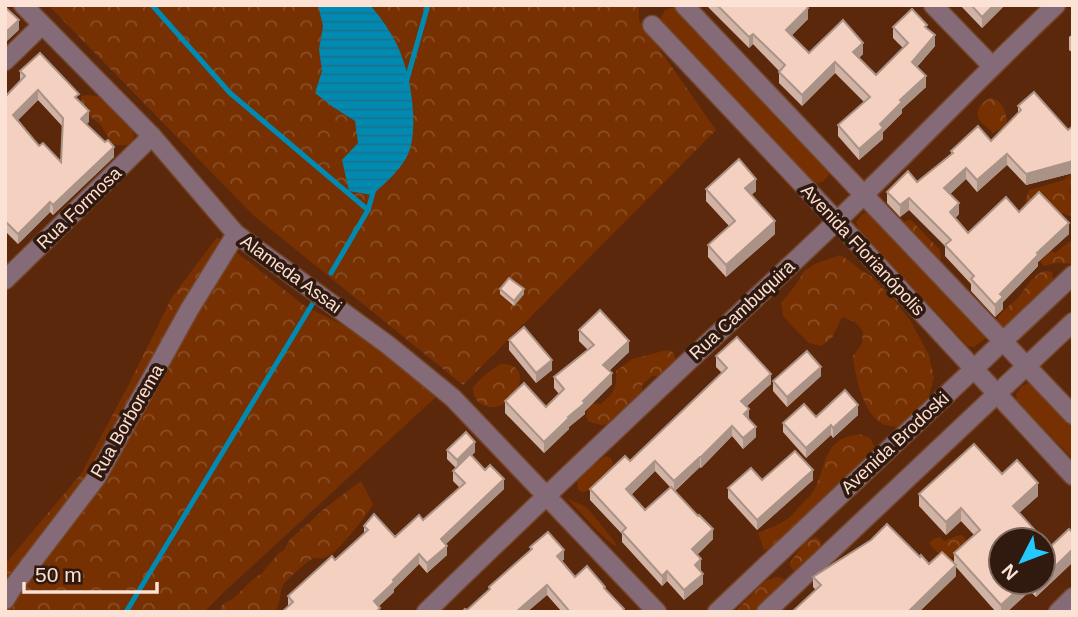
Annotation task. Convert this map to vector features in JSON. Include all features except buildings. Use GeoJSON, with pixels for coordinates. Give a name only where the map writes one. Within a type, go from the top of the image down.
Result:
{"type":"FeatureCollection","features":[{"type":"Feature","properties":{"kind":"street","name":"Alameda Assai"},"geometry":{"type":"LineString","coordinates":[[23,5],[152,136],[236,234],[388,345],[453,398],[657,612]]}},
{"type":"Feature","properties":{"kind":"street"},"geometry":{"type":"LineString","coordinates":[[684,5],[1073,415]]}},
{"type":"Feature","properties":{"kind":"street"},"geometry":{"type":"LineString","coordinates":[[933,5],[992,66]]}},
{"type":"Feature","properties":{"kind":"street","name":"Rua Cambuquira"},"geometry":{"type":"LineString","coordinates":[[426,612],[864,195],[1056,5]]}},
{"type":"Feature","properties":{"kind":"street"},"geometry":{"type":"LineString","coordinates":[[5,61],[42,25]]}},
{"type":"Feature","properties":{"kind":"street","name":"Avenida Florianópolis"},"geometry":{"type":"LineString","coordinates":[[652,25],[1073,476]]}},
{"type":"Feature","properties":{"kind":"street","name":"Rua Formosa"},"geometry":{"type":"LineString","coordinates":[[5,280],[152,136]]}},
{"type":"Feature","properties":{"kind":"street","name":"Rua Borborema"},"geometry":{"type":"LineString","coordinates":[[5,600],[97,477],[189,310],[236,234]]}},
{"type":"Feature","properties":{"kind":"street","name":"Avenida Brodoski"},"geometry":{"type":"LineString","coordinates":[[717,612],[1073,275]]}},
{"type":"Feature","properties":{"kind":"street","name":"Avenida Brodoski"},"geometry":{"type":"LineString","coordinates":[[766,612],[1073,322]]}},
{"type":"Feature","properties":{"kind":"street"},"geometry":{"type":"LineString","coordinates":[[1058,612],[1073,597]]}},
{"type":"Feature","properties":{"kind":"green space"},"geometry":{"type":"Polygon","coordinates":[[[48,5],[639,5],[639,20],[716,130],[463,385],[253,215],[48,5]]]}},
{"type":"Feature","properties":{"kind":"green space"},"geometry":{"type":"Polygon","coordinates":[[[673,7],[679,10],[828,168],[829,175],[823,181],[811,183],[662,25],[661,17],[665,10],[673,7]]]}},
{"type":"Feature","properties":{"kind":"green space"},"geometry":{"type":"Polygon","coordinates":[[[81,96],[104,97],[131,125],[133,141],[128,145],[115,145],[110,141],[101,125],[82,107],[81,96]]]}},
{"type":"Feature","properties":{"kind":"green space"},"geometry":{"type":"Polygon","coordinates":[[[991,98],[1003,107],[1007,122],[993,133],[981,122],[978,114],[980,106],[991,98]]]}},
{"type":"Feature","properties":{"kind":"green space"},"geometry":{"type":"Polygon","coordinates":[[[1073,172],[1070,190],[1073,217],[1025,202],[1029,190],[1064,180],[1073,172]]]}},
{"type":"Feature","properties":{"kind":"green space"},"geometry":{"type":"Polygon","coordinates":[[[869,211],[985,330],[986,338],[974,347],[968,346],[858,229],[856,222],[861,215],[869,211]]]}},
{"type":"Feature","properties":{"kind":"green space"},"geometry":{"type":"Polygon","coordinates":[[[911,220],[940,250],[942,273],[903,227],[905,221],[911,220]]]}},
{"type":"Feature","properties":{"kind":"green space"},"geometry":{"type":"Polygon","coordinates":[[[217,237],[305,306],[360,334],[437,396],[204,612],[5,612],[5,564],[81,474],[172,297],[217,237]]]}},
{"type":"Feature","properties":{"kind":"green space"},"geometry":{"type":"Polygon","coordinates":[[[1073,241],[1073,264],[1056,263],[1044,266],[1032,252],[1046,249],[1055,253],[1073,241]]]}},
{"type":"Feature","properties":{"kind":"green space"},"geometry":{"type":"Polygon","coordinates":[[[840,255],[871,276],[895,301],[910,320],[929,355],[934,378],[927,402],[897,427],[881,423],[869,411],[865,402],[853,356],[862,344],[863,331],[855,322],[842,317],[832,338],[821,346],[809,343],[783,316],[781,303],[804,271],[840,255]]]}},
{"type":"Feature","properties":{"kind":"green space"},"geometry":{"type":"Polygon","coordinates":[[[1046,271],[1052,272],[1054,285],[1000,329],[997,324],[998,317],[1017,299],[1031,280],[1046,271]]]}},
{"type":"Feature","properties":{"kind":"green space"},"geometry":{"type":"Polygon","coordinates":[[[667,350],[673,352],[677,363],[665,375],[652,376],[642,385],[642,391],[635,401],[613,423],[601,425],[589,422],[586,416],[589,403],[601,404],[609,397],[614,390],[616,371],[632,359],[667,350]]]}},
{"type":"Feature","properties":{"kind":"green space"},"geometry":{"type":"Polygon","coordinates":[[[500,364],[512,366],[519,372],[517,389],[503,404],[493,407],[483,405],[475,398],[473,387],[500,364]]]}},
{"type":"Feature","properties":{"kind":"green space"},"geometry":{"type":"Polygon","coordinates":[[[1029,383],[1073,426],[1073,459],[1017,401],[1016,394],[1021,387],[1029,383]]]}},
{"type":"Feature","properties":{"kind":"green space"},"geometry":{"type":"Polygon","coordinates":[[[859,434],[870,438],[876,450],[776,548],[764,550],[758,533],[792,515],[817,485],[831,449],[846,437],[859,434]]]}},
{"type":"Feature","properties":{"kind":"green space"},"geometry":{"type":"Polygon","coordinates":[[[606,456],[611,458],[613,464],[599,478],[594,489],[583,492],[578,490],[577,478],[606,456]]]}},
{"type":"Feature","properties":{"kind":"green space"},"geometry":{"type":"Polygon","coordinates":[[[361,481],[373,504],[336,550],[324,558],[313,558],[285,583],[275,612],[218,612],[223,604],[234,598],[262,573],[284,550],[290,539],[361,481]]]}},
{"type":"Feature","properties":{"kind":"green space"},"geometry":{"type":"Polygon","coordinates":[[[568,499],[589,510],[617,547],[597,531],[568,499]]]}},
{"type":"Feature","properties":{"kind":"green space"},"geometry":{"type":"Polygon","coordinates":[[[962,535],[966,540],[965,548],[956,556],[945,556],[933,549],[929,543],[940,537],[944,541],[962,535]]]}},
{"type":"Feature","properties":{"kind":"green space"},"geometry":{"type":"Polygon","coordinates":[[[816,537],[821,541],[821,548],[796,575],[789,564],[805,542],[816,537]]]}},
{"type":"Feature","properties":{"kind":"green space"},"geometry":{"type":"Polygon","coordinates":[[[776,577],[787,582],[760,612],[735,612],[765,581],[776,577]]]}},
{"type":"Feature","properties":{"kind":"water"},"geometry":{"type":"Polygon","coordinates":[[[318,5],[370,5],[393,38],[406,70],[413,111],[410,150],[398,170],[372,195],[349,191],[342,160],[358,143],[355,121],[315,93],[322,71],[319,49],[323,26],[318,5]]]}},
{"type":"Feature","properties":{"kind":"waterway"},"geometry":{"type":"LineString","coordinates":[[152,5],[230,93],[368,210]]}},
{"type":"Feature","properties":{"kind":"waterway"},"geometry":{"type":"LineString","coordinates":[[406,83],[428,5]]}},
{"type":"Feature","properties":{"kind":"waterway"},"geometry":{"type":"LineString","coordinates":[[331,273],[368,210],[374,189]]}},
{"type":"Feature","properties":{"kind":"waterway"},"geometry":{"type":"LineString","coordinates":[[126,612],[316,298]]}}]}
